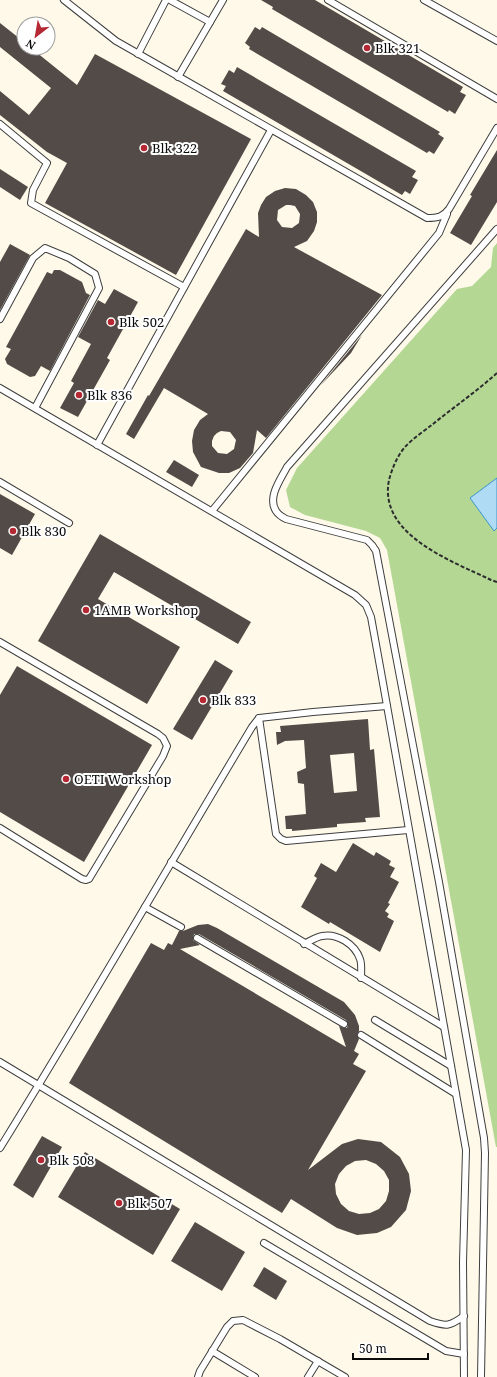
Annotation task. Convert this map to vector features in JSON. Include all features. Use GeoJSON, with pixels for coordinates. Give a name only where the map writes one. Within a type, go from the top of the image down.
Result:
{"type":"FeatureCollection","features":[{"type":"Feature","properties":{"kind":"lane"},"geometry":{"type":"LineString","coordinates":[[64,0],[116,41],[428,218],[437,218],[444,215],[449,209]]}},
{"type":"Feature","properties":{"kind":"lane"},"geometry":{"type":"LineString","coordinates":[[138,54],[166,0]]}},
{"type":"Feature","properties":{"kind":"lane"},"geometry":{"type":"LineString","coordinates":[[170,0],[210,22]]}},
{"type":"Feature","properties":{"kind":"lane"},"geometry":{"type":"LineString","coordinates":[[178,77],[223,0]]}},
{"type":"Feature","properties":{"kind":"lane"},"geometry":{"type":"LineString","coordinates":[[328,0],[497,99]]}},
{"type":"Feature","properties":{"kind":"lane"},"geometry":{"type":"LineString","coordinates":[[424,0],[497,41]]}},
{"type":"Feature","properties":{"kind":"lane"},"geometry":{"type":"LineString","coordinates":[[0,124],[47,163],[33,190],[31,203],[184,287]]}},
{"type":"Feature","properties":{"kind":"lane"},"geometry":{"type":"LineString","coordinates":[[212,511],[439,233],[449,209],[497,128]]}},
{"type":"Feature","properties":{"kind":"lane"},"geometry":{"type":"LineString","coordinates":[[97,445],[271,130]]}},
{"type":"Feature","properties":{"kind":"lane"},"geometry":{"type":"LineString","coordinates":[[480,1377],[486,1152],[437,874],[376,551],[367,540],[286,519],[276,512],[272,504],[274,491],[287,466],[497,229]]}},
{"type":"Feature","properties":{"kind":"lane"},"geometry":{"type":"LineString","coordinates":[[0,319],[33,258],[45,248],[69,258],[95,274],[100,288],[35,408]]}},
{"type":"Feature","properties":{"kind":"lane"},"geometry":{"type":"LineString","coordinates":[[0,388],[356,595],[366,605],[371,617],[466,1150],[463,1262],[464,1377]]}},
{"type":"Feature","properties":{"kind":"lane"},"geometry":{"type":"LineString","coordinates":[[0,482],[69,523]]}},
{"type":"Feature","properties":{"kind":"lane"},"geometry":{"type":"LineString","coordinates":[[0,642],[158,734],[164,738],[167,746],[163,756],[89,879],[82,879],[0,828]]}},
{"type":"Feature","properties":{"kind":"lane"},"geometry":{"type":"LineString","coordinates":[[0,1148],[39,1086],[170,862],[252,727],[259,718],[387,706]]}},
{"type":"Feature","properties":{"kind":"lane"},"geometry":{"type":"LineString","coordinates":[[259,718],[276,834],[281,839],[286,841],[408,830]]}},
{"type":"Feature","properties":{"kind":"lane"},"geometry":{"type":"LineString","coordinates":[[170,862],[444,1027]]}},
{"type":"Feature","properties":{"kind":"lane"},"geometry":{"type":"LineString","coordinates":[[145,906],[181,927]]}},
{"type":"Feature","properties":{"kind":"lane"},"geometry":{"type":"LineString","coordinates":[[304,944],[323,935],[330,935],[344,940],[358,954],[361,960],[361,978]]}},
{"type":"Feature","properties":{"kind":"lane"},"geometry":{"type":"LineString","coordinates":[[198,938],[344,1024]]}},
{"type":"Feature","properties":{"kind":"lane"},"geometry":{"type":"LineString","coordinates":[[375,1020],[451,1066]]}},
{"type":"Feature","properties":{"kind":"lane"},"geometry":{"type":"LineString","coordinates":[[361,1035],[456,1094]]}},
{"type":"Feature","properties":{"kind":"lane"},"geometry":{"type":"LineString","coordinates":[[0,1062],[430,1321],[442,1325],[451,1325],[464,1316]]}},
{"type":"Feature","properties":{"kind":"lane"},"geometry":{"type":"LineString","coordinates":[[0,1133],[7,1137]]}},
{"type":"Feature","properties":{"kind":"lane"},"geometry":{"type":"LineString","coordinates":[[264,1243],[446,1351],[464,1354]]}},
{"type":"Feature","properties":{"kind":"lane"},"geometry":{"type":"LineString","coordinates":[[192,1377],[199,1374],[212,1351],[233,1321],[243,1320],[280,1339],[345,1377]]}},
{"type":"Feature","properties":{"kind":"lane"},"geometry":{"type":"LineString","coordinates":[[212,1351],[255,1377]]}},
{"type":"Feature","properties":{"kind":"lane"},"geometry":{"type":"LineString","coordinates":[[308,1377],[318,1361]]}},
{"type":"Feature","properties":{"kind":"path"},"geometry":{"type":"LineString","coordinates":[[497,373],[405,447],[392,469],[388,486],[389,504],[409,534],[428,549],[497,582]]}},
{"type":"Feature","properties":{"kind":"green space"},"geometry":{"type":"Polygon","coordinates":[[[497,243],[497,478],[470,498],[494,531],[497,528],[496,1147],[387,550],[380,538],[366,531],[305,515],[290,507],[286,490],[297,468],[457,289],[472,286],[491,267],[493,248],[497,243]]]}},
{"type":"Feature","properties":{"kind":"water"},"geometry":{"type":"Polygon","coordinates":[[[497,478],[497,528],[494,531],[470,498],[497,478]]]}},
{"type":"Feature","properties":{"kind":"building","name":"Blk 321"},"geometry":{"type":"Polygon","coordinates":[[[261,0],[315,0],[463,87],[460,92],[466,95],[455,114],[449,110],[448,112],[272,9],[273,7],[261,0]]]}},
{"type":"Feature","properties":{"kind":"building","name":"Blk 322"},"geometry":{"type":"Polygon","coordinates":[[[0,23],[16,36],[16,56],[41,56],[77,85],[95,54],[251,139],[176,275],[45,203],[67,163],[47,152],[0,115],[0,91],[29,115],[51,88],[0,47],[0,23]]]}},
{"type":"Feature","properties":{"kind":"building"},"geometry":{"type":"Polygon","coordinates":[[[255,27],[260,30],[262,27],[440,132],[438,134],[444,138],[434,154],[429,151],[427,153],[249,49],[250,47],[245,43],[255,27]]]}},
{"type":"Feature","properties":{"kind":"building"},"geometry":{"type":"Polygon","coordinates":[[[237,67],[416,171],[412,177],[418,180],[410,194],[405,191],[402,195],[223,91],[226,86],[221,84],[229,70],[234,73],[237,67]]]}},
{"type":"Feature","properties":{"kind":"building"},"geometry":{"type":"Polygon","coordinates":[[[497,150],[497,202],[471,245],[450,233],[472,196],[470,195],[497,150]]]}},
{"type":"Feature","properties":{"kind":"building"},"geometry":{"type":"Polygon","coordinates":[[[0,169],[28,187],[20,200],[0,187],[0,169]]]}},
{"type":"Feature","properties":{"kind":"building"},"geometry":{"type":"Polygon","coordinates":[[[285,188],[296,189],[306,195],[313,202],[317,212],[317,222],[314,231],[307,241],[294,247],[382,295],[266,438],[257,430],[253,453],[240,468],[229,473],[219,473],[201,467],[193,452],[192,441],[194,430],[200,420],[208,414],[164,388],[134,439],[126,434],[246,229],[259,237],[258,213],[266,197],[275,191],[285,188]],[[286,205],[278,210],[277,220],[282,227],[292,228],[299,223],[300,214],[295,206],[286,205]],[[221,431],[214,436],[212,446],[218,453],[227,454],[234,449],[236,440],[230,432],[221,431]]]}},
{"type":"Feature","properties":{"kind":"building"},"geometry":{"type":"Polygon","coordinates":[[[10,244],[30,255],[0,310],[0,262],[10,244]]]}},
{"type":"Feature","properties":{"kind":"building"},"geometry":{"type":"Polygon","coordinates":[[[54,270],[60,270],[82,282],[86,293],[90,295],[50,371],[41,366],[35,376],[30,377],[7,364],[5,359],[11,349],[6,347],[47,272],[52,274],[54,270]]]}},
{"type":"Feature","properties":{"kind":"building"},"geometry":{"type":"Polygon","coordinates":[[[114,289],[138,302],[107,358],[110,360],[78,417],[60,408],[74,383],[71,381],[91,344],[78,337],[98,300],[105,304],[114,289]]]}},
{"type":"Feature","properties":{"kind":"building"},"geometry":{"type":"Polygon","coordinates":[[[362,335],[351,353],[321,385],[362,335]]]}},
{"type":"Feature","properties":{"kind":"building"},"geometry":{"type":"Polygon","coordinates":[[[174,460],[199,475],[192,487],[166,472],[174,460]]]}},
{"type":"Feature","properties":{"kind":"building","name":"Blk 830"},"geometry":{"type":"Polygon","coordinates":[[[0,494],[35,514],[12,555],[0,548],[0,494]]]}},
{"type":"Feature","properties":{"kind":"building","name":"1AMB Workshop"},"geometry":{"type":"Polygon","coordinates":[[[100,534],[251,622],[238,644],[114,572],[98,599],[180,647],[147,704],[38,641],[100,534]]]}},
{"type":"Feature","properties":{"kind":"building","name":"Blk 833"},"geometry":{"type":"Polygon","coordinates":[[[215,660],[233,671],[192,740],[173,729],[215,660]]]}},
{"type":"Feature","properties":{"kind":"building","name":"OETI Workshop"},"geometry":{"type":"Polygon","coordinates":[[[17,666],[152,745],[84,862],[0,812],[0,695],[17,666]]]}},
{"type":"Feature","properties":{"kind":"building"},"geometry":{"type":"Polygon","coordinates":[[[368,719],[370,750],[374,749],[380,817],[365,818],[366,822],[337,824],[337,827],[292,831],[292,829],[286,829],[285,816],[306,814],[304,784],[298,783],[297,772],[306,768],[304,740],[285,741],[277,745],[276,732],[281,732],[280,726],[368,719]],[[354,753],[330,755],[334,793],[357,791],[354,753]]]}},
{"type":"Feature","properties":{"kind":"building"},"geometry":{"type":"Polygon","coordinates":[[[353,843],[374,856],[376,852],[391,861],[389,865],[395,868],[390,877],[399,882],[388,903],[390,904],[385,911],[389,914],[387,917],[394,921],[380,952],[330,922],[329,924],[301,907],[317,878],[314,876],[321,863],[336,872],[353,843]]]}},
{"type":"Feature","properties":{"kind":"building"},"geometry":{"type":"Polygon","coordinates":[[[208,924],[217,928],[344,1002],[355,1015],[359,1026],[357,1035],[359,1039],[354,1051],[359,1054],[353,1064],[366,1071],[308,1170],[342,1144],[358,1139],[381,1142],[400,1157],[409,1174],[411,1191],[406,1210],[391,1227],[377,1233],[357,1235],[337,1228],[291,1199],[282,1213],[69,1083],[151,943],[164,950],[168,943],[172,945],[179,931],[183,931],[198,925],[208,924]],[[194,934],[193,940],[200,945],[180,949],[346,1047],[339,1026],[347,1028],[348,1024],[346,1020],[199,934],[194,934]],[[366,1160],[355,1161],[346,1166],[339,1174],[335,1184],[336,1194],[341,1204],[349,1211],[359,1214],[370,1213],[379,1209],[386,1201],[389,1191],[389,1180],[384,1171],[376,1164],[366,1160]]]}},
{"type":"Feature","properties":{"kind":"building","name":"Blk 508"},"geometry":{"type":"Polygon","coordinates":[[[42,1136],[62,1147],[33,1198],[13,1185],[42,1136]]]}},
{"type":"Feature","properties":{"kind":"building","name":"Blk 507"},"geometry":{"type":"Polygon","coordinates":[[[85,1152],[180,1209],[153,1255],[58,1197],[85,1152]]]}},
{"type":"Feature","properties":{"kind":"building"},"geometry":{"type":"Polygon","coordinates":[[[195,1222],[245,1252],[222,1291],[171,1261],[195,1222]]]}},
{"type":"Feature","properties":{"kind":"building"},"geometry":{"type":"Polygon","coordinates":[[[264,1267],[287,1281],[276,1300],[253,1286],[264,1267]]]}},
{"type":"Feature","properties":{"kind":"place","name":"Blk 321"},"geometry":{"type":"Point","coordinates":[367,48]}},
{"type":"Feature","properties":{"kind":"place","name":"Blk 322"},"geometry":{"type":"Point","coordinates":[144,148]}},
{"type":"Feature","properties":{"kind":"place","name":"Blk 502"},"geometry":{"type":"Point","coordinates":[111,322]}},
{"type":"Feature","properties":{"kind":"place","name":"Blk 836"},"geometry":{"type":"Point","coordinates":[79,395]}},
{"type":"Feature","properties":{"kind":"place","name":"Blk 830"},"geometry":{"type":"Point","coordinates":[13,531]}},
{"type":"Feature","properties":{"kind":"place","name":"1AMB Workshop"},"geometry":{"type":"Point","coordinates":[86,610]}},
{"type":"Feature","properties":{"kind":"place","name":"Blk 833"},"geometry":{"type":"Point","coordinates":[203,700]}},
{"type":"Feature","properties":{"kind":"place","name":"OETI Workshop"},"geometry":{"type":"Point","coordinates":[66,779]}},
{"type":"Feature","properties":{"kind":"place","name":"Blk 508"},"geometry":{"type":"Point","coordinates":[41,1160]}},
{"type":"Feature","properties":{"kind":"place","name":"Blk 507"},"geometry":{"type":"Point","coordinates":[119,1203]}}]}
